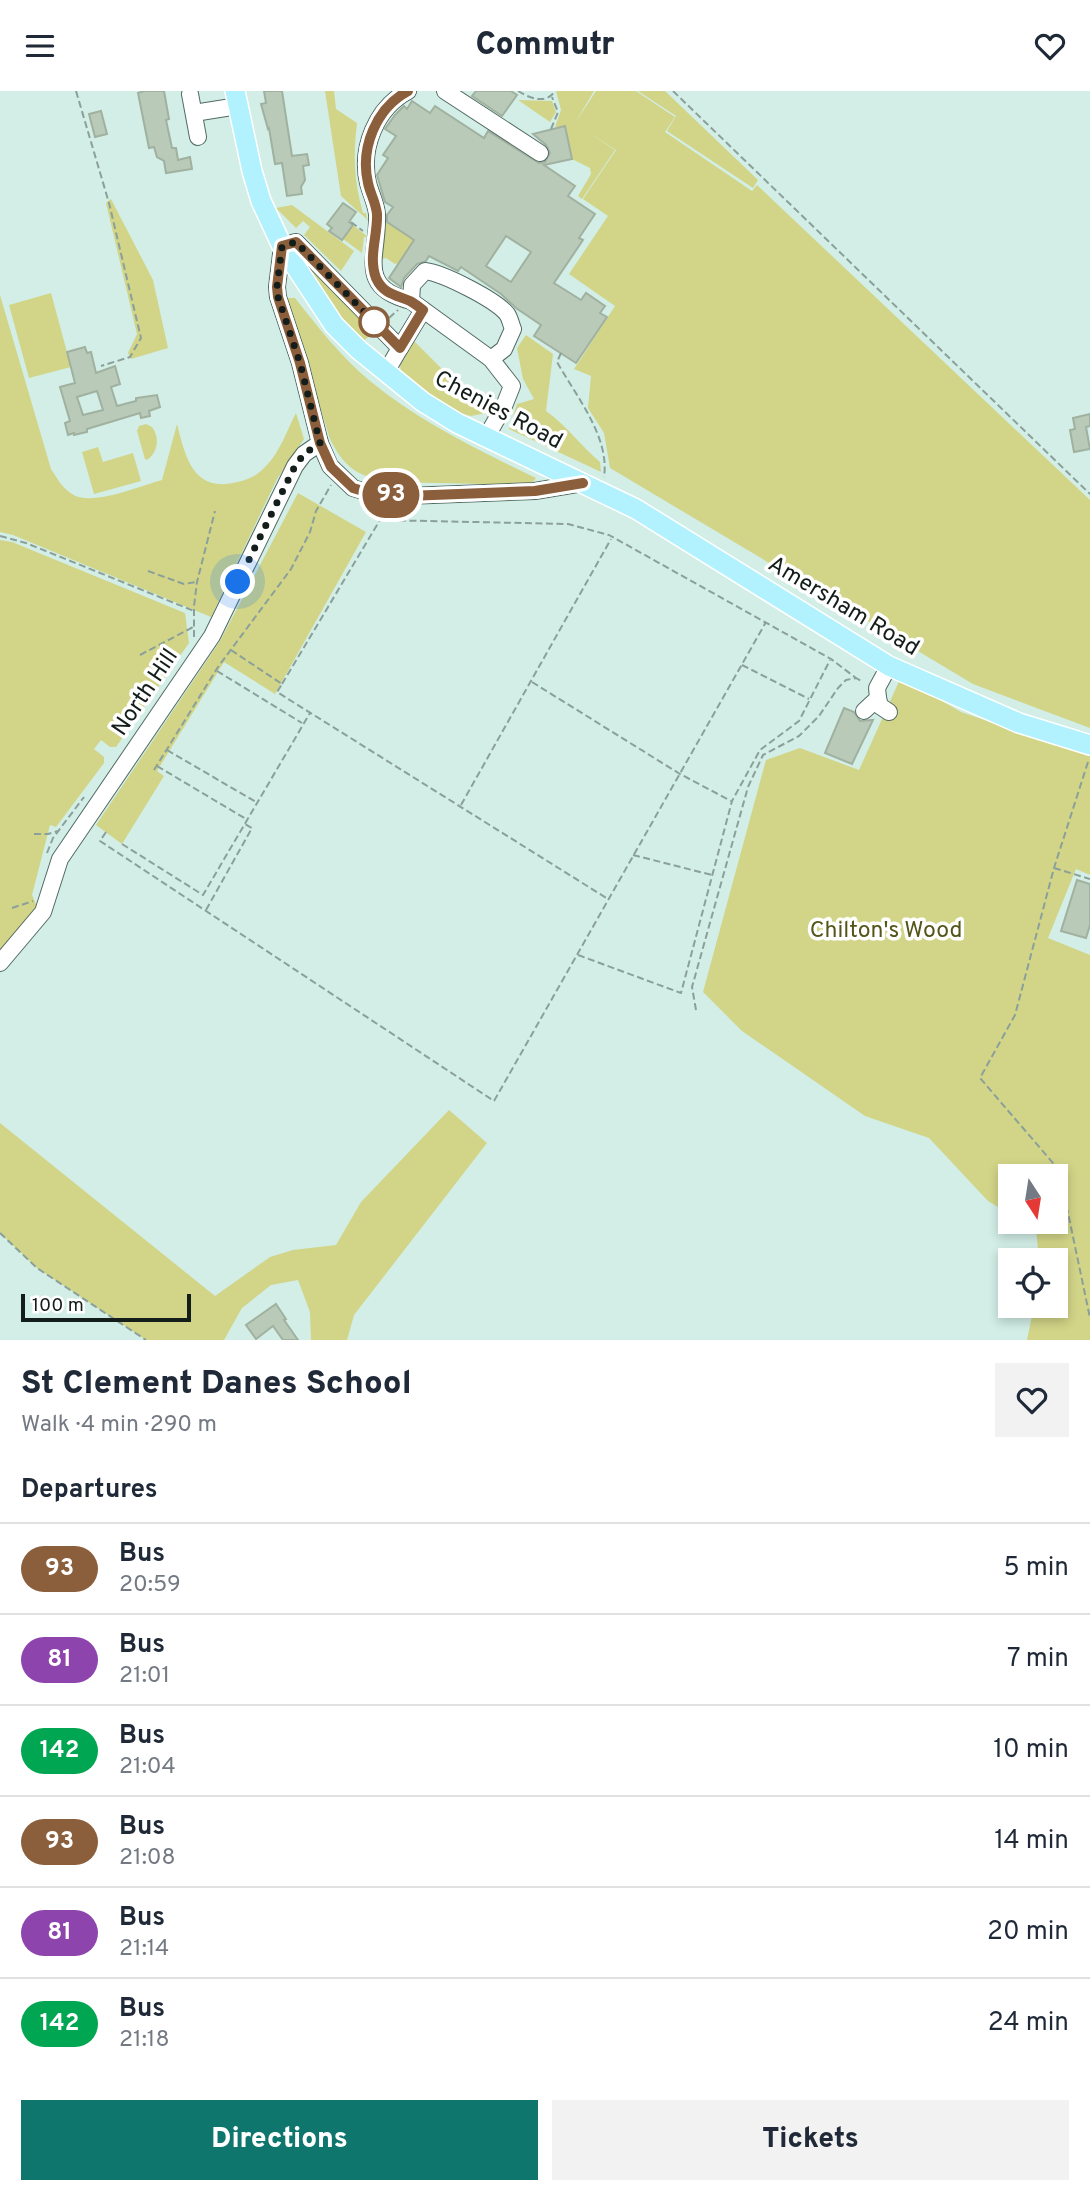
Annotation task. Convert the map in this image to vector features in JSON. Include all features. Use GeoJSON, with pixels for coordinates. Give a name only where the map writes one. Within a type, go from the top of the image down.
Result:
{"type":"FeatureCollection","features":[{"type":"Feature","properties":{"kind":"main road","name":"Chenies Road"},"geometry":{"type":"LineString","coordinates":[[237,98],[261,201],[282,246],[334,325],[359,350],[423,402],[457,423],[592,488]]}},
{"type":"Feature","properties":{"kind":"main road","name":"Amersham Road"},"geometry":{"type":"LineString","coordinates":[[592,488],[636,509],[889,666],[1090,751]]}},
{"type":"Feature","properties":{"kind":"street"},"geometry":{"type":"LineString","coordinates":[[408,91],[395,98],[379,120],[369,139],[365,162],[368,183],[377,210],[373,263],[376,279],[386,292],[491,359],[512,386],[504,406],[486,436]]}},
{"type":"Feature","properties":{"kind":"street"},"geometry":{"type":"LineString","coordinates":[[445,91],[540,153]]}},
{"type":"Feature","properties":{"kind":"street"},"geometry":{"type":"LineString","coordinates":[[190,94],[198,137]]}},
{"type":"Feature","properties":{"kind":"street"},"geometry":{"type":"LineString","coordinates":[[194,113],[237,98]]}},
{"type":"Feature","properties":{"kind":"street"},"geometry":{"type":"LineString","coordinates":[[400,348],[296,242],[282,246],[278,297],[300,363],[320,443],[331,467],[353,488],[376,495],[407,496],[592,488]]}},
{"type":"Feature","properties":{"kind":"street"},"geometry":{"type":"LineString","coordinates":[[386,372],[400,348],[411,307],[412,285],[425,271],[437,273],[476,292],[506,313],[513,330],[504,349],[491,359]]}},
{"type":"Feature","properties":{"kind":"street","name":"North Hill"},"geometry":{"type":"LineString","coordinates":[[0,963],[43,912],[60,859],[212,636],[295,466],[304,454],[320,443]]}},
{"type":"Feature","properties":{"kind":"street"},"geometry":{"type":"LineString","coordinates":[[864,711],[878,693],[889,666]]}},
{"type":"Feature","properties":{"kind":"street"},"geometry":{"type":"LineString","coordinates":[[878,693],[880,706],[889,712]]}},
{"type":"Feature","properties":{"kind":"path"},"geometry":{"type":"LineString","coordinates":[[76,91],[109,203],[141,338],[130,357],[101,366]]}},
{"type":"Feature","properties":{"kind":"path"},"geometry":{"type":"LineString","coordinates":[[518,91],[531,98],[543,99],[552,96],[555,91]]}},
{"type":"Feature","properties":{"kind":"path"},"geometry":{"type":"LineString","coordinates":[[673,91],[1090,494]]}},
{"type":"Feature","properties":{"kind":"path"},"geometry":{"type":"LineString","coordinates":[[551,129],[558,112],[552,96]]}},
{"type":"Feature","properties":{"kind":"path"},"geometry":{"type":"LineString","coordinates":[[386,321],[411,307]]}},
{"type":"Feature","properties":{"kind":"path"},"geometry":{"type":"LineString","coordinates":[[561,353],[557,362],[597,434],[604,457],[605,474],[592,488]]}},
{"type":"Feature","properties":{"kind":"path"},"geometry":{"type":"LineString","coordinates":[[154,770],[216,670],[291,569],[310,532],[326,490],[338,476]]}},
{"type":"Feature","properties":{"kind":"path"},"geometry":{"type":"LineString","coordinates":[[192,645],[197,582],[215,511]]}},
{"type":"Feature","properties":{"kind":"path"},"geometry":{"type":"LineString","coordinates":[[608,899],[278,692],[380,520],[568,524],[612,537],[831,659],[878,693]]}},
{"type":"Feature","properties":{"kind":"path"},"geometry":{"type":"LineString","coordinates":[[0,536],[26,543],[194,611]]}},
{"type":"Feature","properties":{"kind":"path"},"geometry":{"type":"LineString","coordinates":[[461,806],[612,537]]}},
{"type":"Feature","properties":{"kind":"path"},"geometry":{"type":"LineString","coordinates":[[148,571],[184,583],[197,582]]}},
{"type":"Feature","properties":{"kind":"path"},"geometry":{"type":"LineString","coordinates":[[106,832],[100,841],[494,1101],[766,622]]}},
{"type":"Feature","properties":{"kind":"path"},"geometry":{"type":"LineString","coordinates":[[141,655],[195,626]]}},
{"type":"Feature","properties":{"kind":"path"},"geometry":{"type":"LineString","coordinates":[[231,650],[282,684]]}},
{"type":"Feature","properties":{"kind":"path"},"geometry":{"type":"LineString","coordinates":[[577,955],[681,993],[732,801],[760,750],[799,721],[831,659]]}},
{"type":"Feature","properties":{"kind":"path"},"geometry":{"type":"LineString","coordinates":[[742,664],[810,700]]}},
{"type":"Feature","properties":{"kind":"path"},"geometry":{"type":"LineString","coordinates":[[216,670],[303,723]]}},
{"type":"Feature","properties":{"kind":"path"},"geometry":{"type":"LineString","coordinates":[[696,1010],[692,987],[748,787],[763,755],[799,736],[819,716],[838,688],[846,680],[856,678]]}},
{"type":"Feature","properties":{"kind":"path"},"geometry":{"type":"LineString","coordinates":[[531,681],[680,774],[732,801]]}},
{"type":"Feature","properties":{"kind":"path"},"geometry":{"type":"LineString","coordinates":[[203,895],[310,712]]}},
{"type":"Feature","properties":{"kind":"path"},"geometry":{"type":"LineString","coordinates":[[166,750],[256,803]]}},
{"type":"Feature","properties":{"kind":"path"},"geometry":{"type":"LineString","coordinates":[[1090,751],[1054,868],[1015,1016],[980,1078],[1059,1170],[1090,1318]]}},
{"type":"Feature","properties":{"kind":"path"},"geometry":{"type":"LineString","coordinates":[[157,765],[247,819]]}},
{"type":"Feature","properties":{"kind":"path"},"geometry":{"type":"LineString","coordinates":[[45,862],[53,838],[86,795]]}},
{"type":"Feature","properties":{"kind":"path"},"geometry":{"type":"LineString","coordinates":[[206,911],[252,828],[244,823]]}},
{"type":"Feature","properties":{"kind":"path"},"geometry":{"type":"LineString","coordinates":[[34,834],[48,835],[62,829]]}},
{"type":"Feature","properties":{"kind":"path"},"geometry":{"type":"LineString","coordinates":[[122,844],[212,900]]}},
{"type":"Feature","properties":{"kind":"path"},"geometry":{"type":"LineString","coordinates":[[634,855],[713,876]]}},
{"type":"Feature","properties":{"kind":"path"},"geometry":{"type":"LineString","coordinates":[[1054,868],[1090,879]]}},
{"type":"Feature","properties":{"kind":"path"},"geometry":{"type":"LineString","coordinates":[[12,908],[35,901]]}},
{"type":"Feature","properties":{"kind":"path"},"geometry":{"type":"LineString","coordinates":[[0,1233],[37,1268],[146,1340]]}},
{"type":"Feature","properties":{"kind":"green space"},"geometry":{"type":"Polygon","coordinates":[[[325,91],[334,91],[336,109],[357,123],[356,179],[363,213],[366,213],[367,219],[375,219],[370,222],[341,196],[325,91]]]}},
{"type":"Feature","properties":{"kind":"green space"},"geometry":{"type":"Polygon","coordinates":[[[556,91],[594,91],[575,123],[596,91],[636,91],[675,117],[665,132],[752,191],[757,185],[1090,500],[1090,728],[973,684],[791,575],[789,577],[610,468],[604,433],[588,408],[591,376],[574,369],[615,306],[569,274],[608,216],[583,199],[616,150],[585,130],[615,150],[582,199],[578,196],[591,174],[590,168],[572,159],[565,127],[555,127],[561,110],[556,91]]]}},
{"type":"Feature","properties":{"kind":"green space"},"geometry":{"type":"Polygon","coordinates":[[[638,91],[665,91],[758,180],[753,188],[667,131],[676,116],[638,91]]]}},
{"type":"Feature","properties":{"kind":"green space"},"geometry":{"type":"Polygon","coordinates":[[[518,100],[552,101],[556,112],[550,122],[518,100]]]}},
{"type":"Feature","properties":{"kind":"green space"},"geometry":{"type":"Polygon","coordinates":[[[111,199],[153,280],[168,348],[131,359],[128,353],[137,334],[106,203],[111,199]]]}},
{"type":"Feature","properties":{"kind":"green space"},"geometry":{"type":"Polygon","coordinates":[[[292,205],[354,251],[341,271],[304,235],[310,227],[303,221],[296,228],[276,208],[292,205]]]}},
{"type":"Feature","properties":{"kind":"green space"},"geometry":{"type":"Polygon","coordinates":[[[387,222],[414,240],[399,263],[395,264],[386,258],[377,260],[382,229],[387,222]]]}},
{"type":"Feature","properties":{"kind":"green space"},"geometry":{"type":"Polygon","coordinates":[[[353,225],[368,237],[364,237],[362,253],[343,239],[353,225]]]}},
{"type":"Feature","properties":{"kind":"green space"},"geometry":{"type":"Polygon","coordinates":[[[302,261],[374,331],[363,342],[335,312],[302,261]]]}},
{"type":"Feature","properties":{"kind":"green space"},"geometry":{"type":"Polygon","coordinates":[[[51,293],[71,367],[29,378],[9,305],[51,293]]]}},
{"type":"Feature","properties":{"kind":"green space"},"geometry":{"type":"Polygon","coordinates":[[[0,295],[51,469],[65,489],[72,494],[80,497],[103,497],[162,480],[177,424],[187,458],[199,476],[208,482],[219,484],[247,479],[259,473],[271,460],[296,413],[304,439],[277,479],[211,617],[0,532],[0,295]]]}},
{"type":"Feature","properties":{"kind":"green space"},"geometry":{"type":"Polygon","coordinates":[[[286,298],[295,298],[349,362],[389,396],[450,434],[536,478],[531,485],[386,482],[352,468],[340,457],[330,439],[286,298]]]}},
{"type":"Feature","properties":{"kind":"green space"},"geometry":{"type":"Polygon","coordinates":[[[526,335],[553,354],[546,411],[600,462],[601,472],[509,429],[517,404],[534,399],[523,379],[517,348],[526,335]]]}},
{"type":"Feature","properties":{"kind":"green space"},"geometry":{"type":"Polygon","coordinates":[[[414,341],[486,413],[471,416],[461,414],[415,386],[401,373],[400,364],[414,341]]]}},
{"type":"Feature","properties":{"kind":"green space"},"geometry":{"type":"Polygon","coordinates":[[[146,424],[155,431],[157,440],[154,453],[147,460],[137,431],[139,426],[146,424]]]}},
{"type":"Feature","properties":{"kind":"green space"},"geometry":{"type":"Polygon","coordinates":[[[98,447],[103,462],[133,453],[141,481],[94,494],[82,452],[98,447]]]}},
{"type":"Feature","properties":{"kind":"green space"},"geometry":{"type":"Polygon","coordinates":[[[298,493],[366,532],[275,694],[224,662],[157,771],[164,776],[122,844],[96,825],[220,641],[298,493]]]}},
{"type":"Feature","properties":{"kind":"green space"},"geometry":{"type":"Polygon","coordinates":[[[0,540],[12,542],[185,613],[189,643],[116,747],[110,747],[101,740],[94,749],[104,757],[104,763],[56,827],[50,825],[32,895],[38,909],[0,954],[0,540]]]}},
{"type":"Feature","properties":{"kind":"green space","name":"Chilton's Wood"},"geometry":{"type":"Polygon","coordinates":[[[901,677],[961,712],[1090,756],[1090,875],[1076,869],[1048,938],[1090,955],[1090,1340],[1027,1340],[1032,1318],[1068,1318],[1068,1248],[1038,1248],[1036,1234],[1068,1234],[1068,1164],[998,1164],[998,1207],[988,1201],[929,1138],[865,1116],[742,1031],[703,992],[766,760],[800,748],[859,770],[901,677]]]}},
{"type":"Feature","properties":{"kind":"green space"},"geometry":{"type":"Polygon","coordinates":[[[449,1110],[487,1143],[354,1315],[347,1340],[311,1340],[310,1312],[298,1280],[271,1285],[242,1308],[224,1340],[146,1340],[37,1268],[0,1233],[0,1123],[215,1296],[270,1257],[293,1250],[336,1245],[361,1202],[449,1110]]]}},
{"type":"Feature","properties":{"kind":"building"},"geometry":{"type":"Polygon","coordinates":[[[164,91],[172,148],[176,148],[178,160],[190,157],[192,169],[166,173],[164,161],[157,157],[154,147],[149,148],[138,93],[164,91]]]}},
{"type":"Feature","properties":{"kind":"building"},"geometry":{"type":"Polygon","coordinates":[[[264,91],[282,91],[292,156],[307,154],[309,165],[303,166],[305,180],[301,187],[302,194],[287,196],[282,163],[275,164],[269,128],[261,104],[266,103],[264,91]]]}},
{"type":"Feature","properties":{"kind":"building"},"geometry":{"type":"Polygon","coordinates":[[[476,91],[511,91],[517,95],[502,116],[472,96],[476,91]]]}},
{"type":"Feature","properties":{"kind":"building"},"geometry":{"type":"Polygon","coordinates":[[[412,101],[430,113],[435,106],[484,138],[488,131],[539,163],[545,162],[550,153],[546,145],[533,134],[565,126],[572,159],[544,165],[575,186],[568,196],[595,214],[579,238],[583,240],[554,283],[581,300],[586,293],[605,306],[600,313],[607,317],[576,363],[534,336],[541,325],[461,267],[458,271],[429,256],[404,278],[401,287],[389,278],[414,240],[387,222],[387,215],[393,207],[385,202],[377,175],[388,158],[383,155],[396,136],[385,129],[404,106],[407,109],[412,101]],[[506,236],[486,266],[511,282],[531,252],[506,236]]]}},
{"type":"Feature","properties":{"kind":"building"},"geometry":{"type":"Polygon","coordinates":[[[101,111],[107,134],[95,137],[89,114],[101,111]]]}},
{"type":"Feature","properties":{"kind":"building"},"geometry":{"type":"Polygon","coordinates":[[[343,203],[356,212],[349,222],[353,225],[342,240],[329,231],[332,228],[327,224],[343,203]]]}},
{"type":"Feature","properties":{"kind":"building"},"geometry":{"type":"Polygon","coordinates":[[[85,347],[87,353],[91,352],[96,373],[115,366],[120,384],[111,387],[117,406],[136,401],[136,398],[157,395],[160,407],[149,411],[150,416],[141,418],[140,413],[87,429],[87,432],[68,435],[65,423],[70,421],[60,387],[75,383],[67,352],[85,347]],[[97,391],[77,397],[83,415],[103,410],[97,391]]]}},
{"type":"Feature","properties":{"kind":"building"},"geometry":{"type":"Polygon","coordinates":[[[1090,414],[1090,426],[1086,427],[1090,449],[1074,452],[1070,430],[1075,429],[1073,418],[1090,414]]]}},
{"type":"Feature","properties":{"kind":"building"},"geometry":{"type":"Polygon","coordinates":[[[844,708],[854,712],[860,721],[873,720],[852,764],[825,753],[844,708]]]}},
{"type":"Feature","properties":{"kind":"building"},"geometry":{"type":"Polygon","coordinates":[[[1077,880],[1090,884],[1090,925],[1086,938],[1061,931],[1077,880]]]}},
{"type":"Feature","properties":{"kind":"building"},"geometry":{"type":"Polygon","coordinates":[[[276,1304],[298,1340],[283,1340],[273,1326],[256,1339],[246,1325],[276,1304]]]}},
{"type":"Feature","properties":{"kind":"bus line","name":"93"},"geometry":{"type":"LineString","coordinates":[[408,91],[395,98],[379,120],[369,139],[365,162],[368,183],[377,210],[373,263],[376,279],[386,292],[411,301],[423,310],[400,348],[296,242],[282,246],[278,297],[300,363],[320,443],[338,476],[353,488],[376,495],[535,491],[583,483]]}},
{"type":"Feature","properties":{"kind":"route"},"geometry":{"type":"LineString","coordinates":[[238,582],[295,466],[304,454],[320,443],[300,363],[278,297],[282,246],[296,242],[374,322]]}}]}
